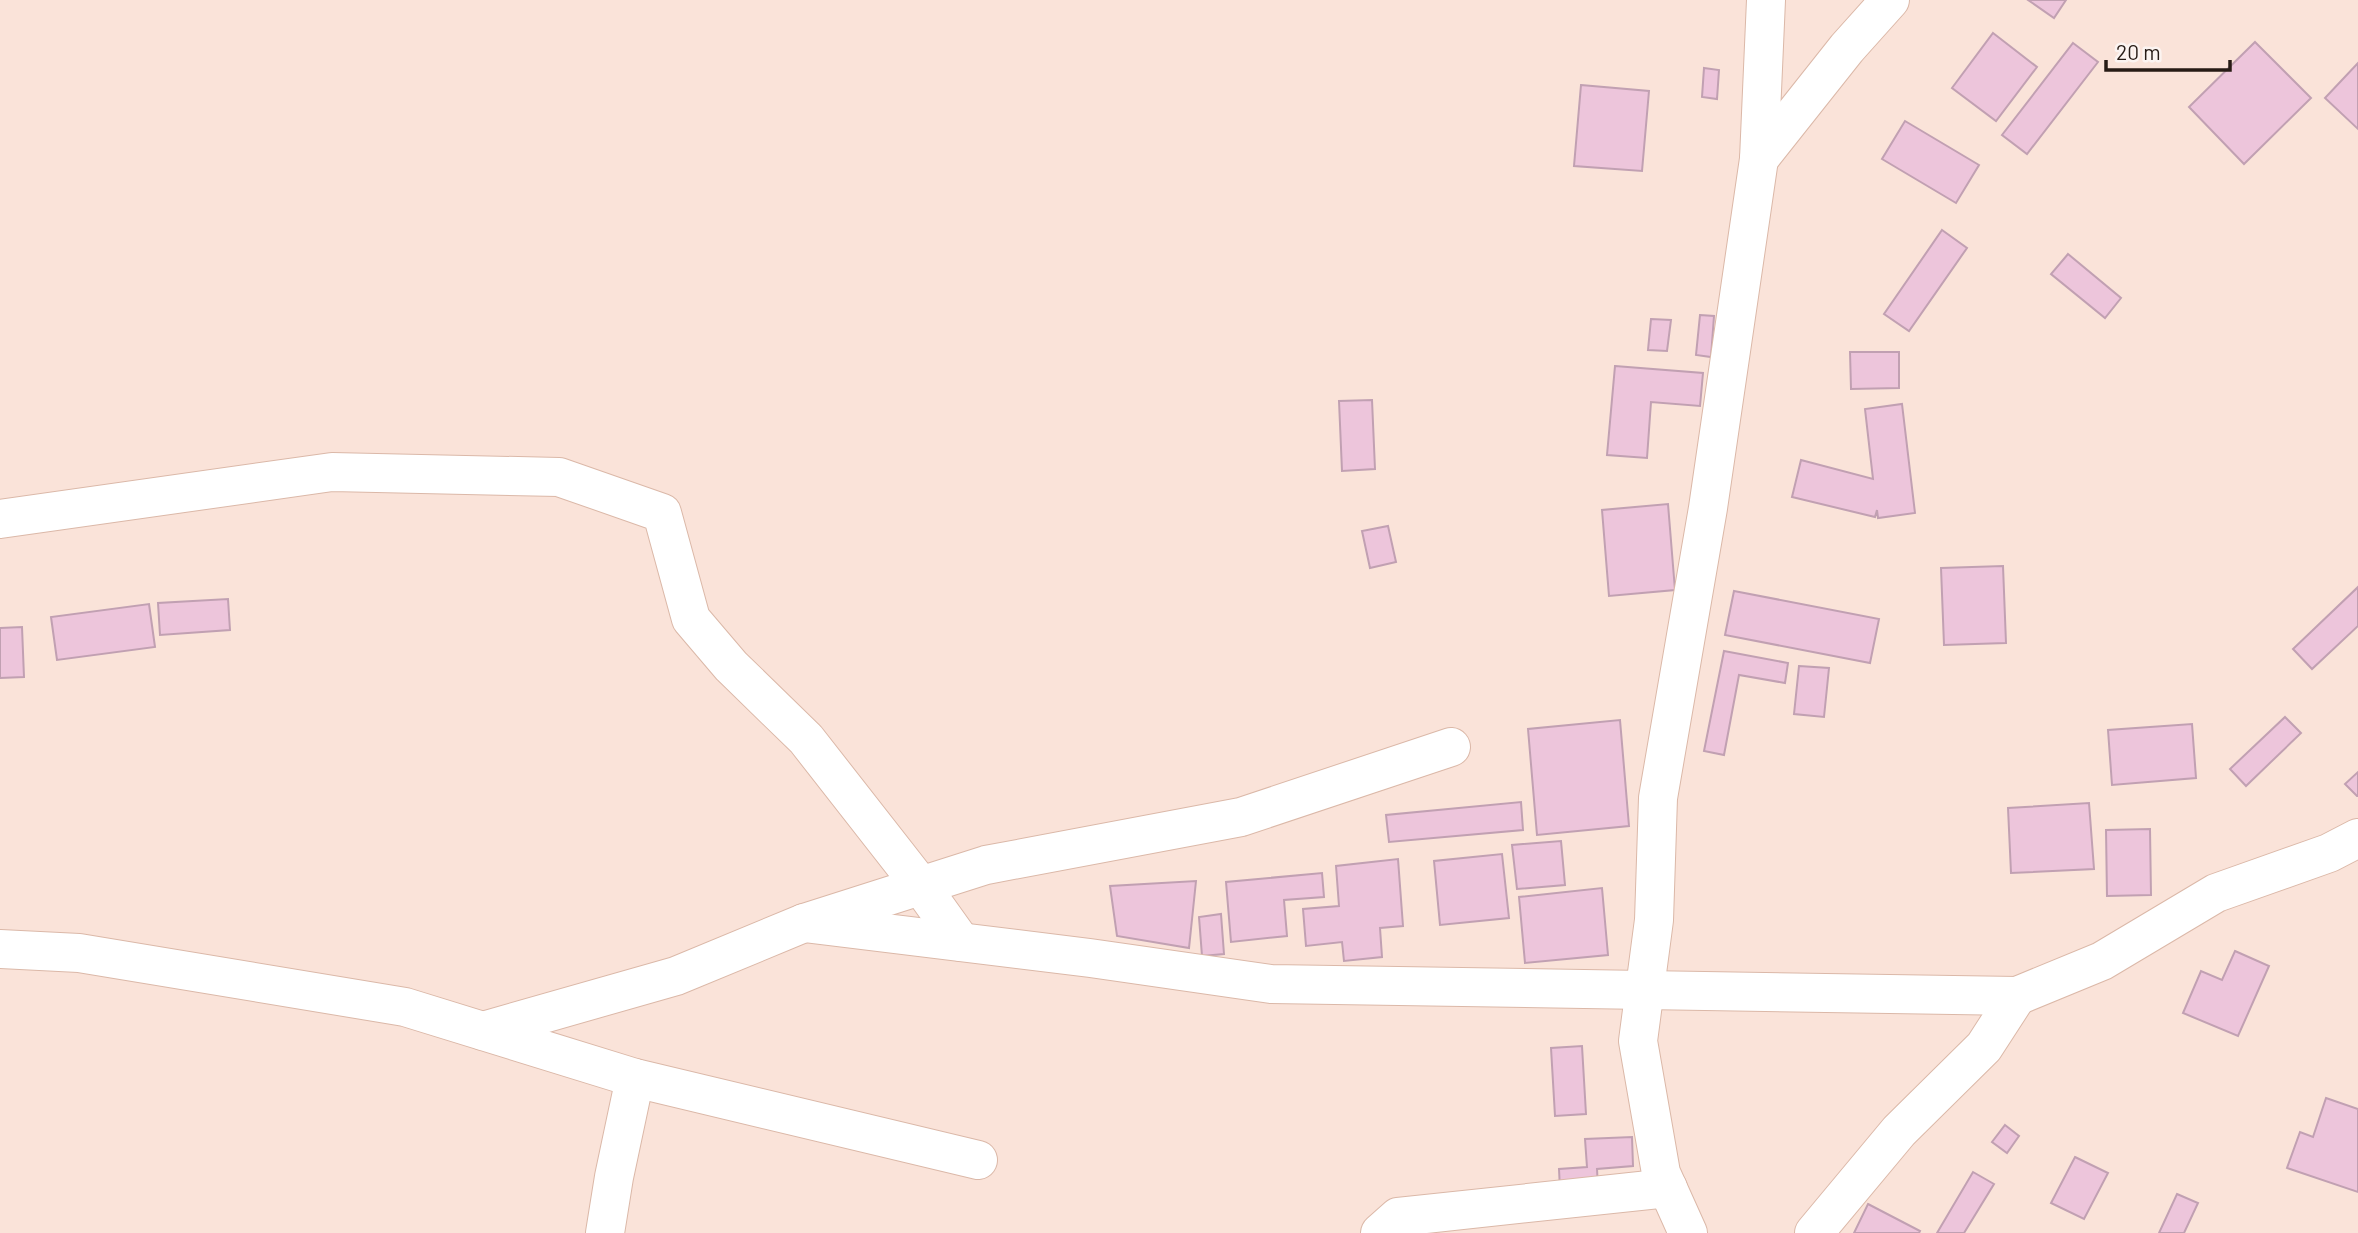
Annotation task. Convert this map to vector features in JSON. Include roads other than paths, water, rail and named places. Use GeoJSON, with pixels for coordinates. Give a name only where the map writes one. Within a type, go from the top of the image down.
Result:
{"type":"FeatureCollection","features":[{"type":"Feature","properties":{"kind":"street"},"geometry":{"type":"LineString","coordinates":[[1688,1233],[1661,1172],[1638,1041],[1654,920],[1658,798],[1708,508],[1759,159],[1766,0]]}},
{"type":"Feature","properties":{"kind":"street"},"geometry":{"type":"LineString","coordinates":[[1759,159],[1847,48],[1890,0]]}},
{"type":"Feature","properties":{"kind":"street"},"geometry":{"type":"LineString","coordinates":[[0,519],[332,472],[559,477],[662,513],[691,619],[731,666],[806,739],[921,886],[961,942]]}},
{"type":"Feature","properties":{"kind":"street"},"geometry":{"type":"LineString","coordinates":[[483,1031],[676,976],[804,923],[986,865],[1241,817],[1451,747]]}},
{"type":"Feature","properties":{"kind":"street"},"geometry":{"type":"LineString","coordinates":[[804,923],[1271,984],[2017,996],[2102,961],[2216,893],[2329,853],[2358,838]]}},
{"type":"Feature","properties":{"kind":"street"},"geometry":{"type":"LineString","coordinates":[[0,949],[79,953],[405,1007],[635,1078],[978,1160]]}},
{"type":"Feature","properties":{"kind":"street"},"geometry":{"type":"LineString","coordinates":[[1827,1230],[1899,1131],[1984,1047],[2017,996]]}},
{"type":"Feature","properties":{"kind":"street"},"geometry":{"type":"LineString","coordinates":[[605,1233],[635,1078]]}},
{"type":"Feature","properties":{"kind":"street"},"geometry":{"type":"LineString","coordinates":[[1380,1233],[1398,1217],[1668,1188]]}}]}
